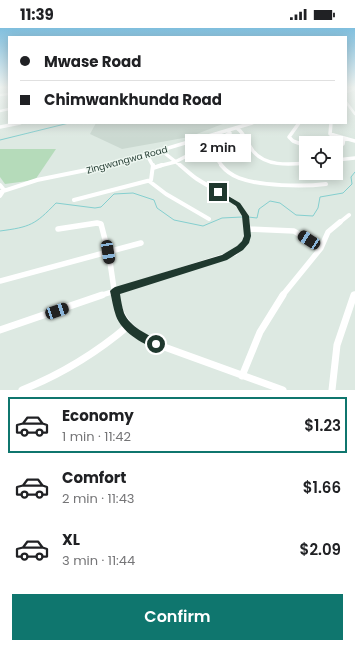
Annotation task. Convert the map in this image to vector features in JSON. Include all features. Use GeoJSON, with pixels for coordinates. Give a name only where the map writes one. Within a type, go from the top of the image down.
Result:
{"type":"FeatureCollection","features":[{"type":"Feature","properties":{"kind":"street"},"geometry":{"type":"LineString","coordinates":[[347,104],[355,114]]}},
{"type":"Feature","properties":{"kind":"street"},"geometry":{"type":"LineString","coordinates":[[0,127],[15,124]]}},
{"type":"Feature","properties":{"kind":"street","name":"Zingwangwa Road"},"geometry":{"type":"LineString","coordinates":[[1,188],[101,168],[238,129],[250,124]]}},
{"type":"Feature","properties":{"kind":"street"},"geometry":{"type":"LineString","coordinates":[[298,124],[289,137],[293,141],[299,143]]}},
{"type":"Feature","properties":{"kind":"street"},"geometry":{"type":"LineString","coordinates":[[331,124],[329,133],[355,141]]}},
{"type":"Feature","properties":{"kind":"street"},"geometry":{"type":"LineString","coordinates":[[153,168],[175,162],[238,129],[244,134],[253,151],[262,158],[283,164],[299,163]]}},
{"type":"Feature","properties":{"kind":"street"},"geometry":{"type":"LineString","coordinates":[[343,144],[344,138]]}},
{"type":"Feature","properties":{"kind":"street"},"geometry":{"type":"LineString","coordinates":[[212,143],[214,156],[221,167],[228,173],[244,180],[309,185],[326,184]]}},
{"type":"Feature","properties":{"kind":"street"},"geometry":{"type":"LineString","coordinates":[[0,330],[115,291],[224,257],[235,253],[245,243],[248,229],[246,216],[238,205],[197,179],[162,151]]}},
{"type":"Feature","properties":{"kind":"street"},"geometry":{"type":"LineString","coordinates":[[74,200],[149,181],[152,179],[153,168],[152,162],[146,155]]}},
{"type":"Feature","properties":{"kind":"street"},"geometry":{"type":"LineString","coordinates":[[343,159],[355,158]]}},
{"type":"Feature","properties":{"kind":"street"},"geometry":{"type":"LineString","coordinates":[[149,181],[166,194],[209,219]]}},
{"type":"Feature","properties":{"kind":"street"},"geometry":{"type":"LineString","coordinates":[[0,196],[1,188]]}},
{"type":"Feature","properties":{"kind":"street"},"geometry":{"type":"LineString","coordinates":[[242,376],[260,332],[270,314],[321,248],[328,232],[349,215]]}},
{"type":"Feature","properties":{"kind":"street"},"geometry":{"type":"LineString","coordinates":[[58,229],[100,223],[108,252],[120,315],[128,326],[156,344],[283,390]]}},
{"type":"Feature","properties":{"kind":"street"},"geometry":{"type":"LineString","coordinates":[[248,229],[294,231],[321,248]]}},
{"type":"Feature","properties":{"kind":"street"},"geometry":{"type":"LineString","coordinates":[[0,281],[141,243]]}},
{"type":"Feature","properties":{"kind":"street"},"geometry":{"type":"LineString","coordinates":[[332,390],[337,345],[355,294]]}},
{"type":"Feature","properties":{"kind":"street"},"geometry":{"type":"LineString","coordinates":[[22,390],[64,373],[84,362],[104,348],[128,326]]}},
{"type":"Feature","properties":{"kind":"shaded area"},"geometry":{"type":"Polygon","coordinates":[[[95,124],[222,124],[189,137],[122,149],[90,134],[95,124]]]}},
{"type":"Feature","properties":{"kind":"green space"},"geometry":{"type":"Polygon","coordinates":[[[0,149],[56,149],[35,180],[5,184],[0,177],[0,149]]]}},
{"type":"Feature","properties":{"kind":"waterway"},"geometry":{"type":"LineString","coordinates":[[0,140],[65,124]]}},
{"type":"Feature","properties":{"kind":"waterway"},"geometry":{"type":"LineString","coordinates":[[248,217],[257,218],[259,209],[270,201],[280,203],[296,215],[313,216],[318,208],[320,197],[343,193],[352,184],[351,177],[355,172]]}},
{"type":"Feature","properties":{"kind":"waterway"},"geometry":{"type":"LineString","coordinates":[[0,231],[31,224],[43,216],[56,203],[95,208],[101,207],[114,194],[133,193],[154,200],[157,208],[174,220],[203,226],[222,218],[242,217]]}},
{"type":"Feature","properties":{"kind":"route"},"geometry":{"type":"LineString","coordinates":[[156,344],[128,326],[120,315],[115,291],[235,253],[245,243],[248,236],[246,216],[238,205],[218,192]]}}]}
